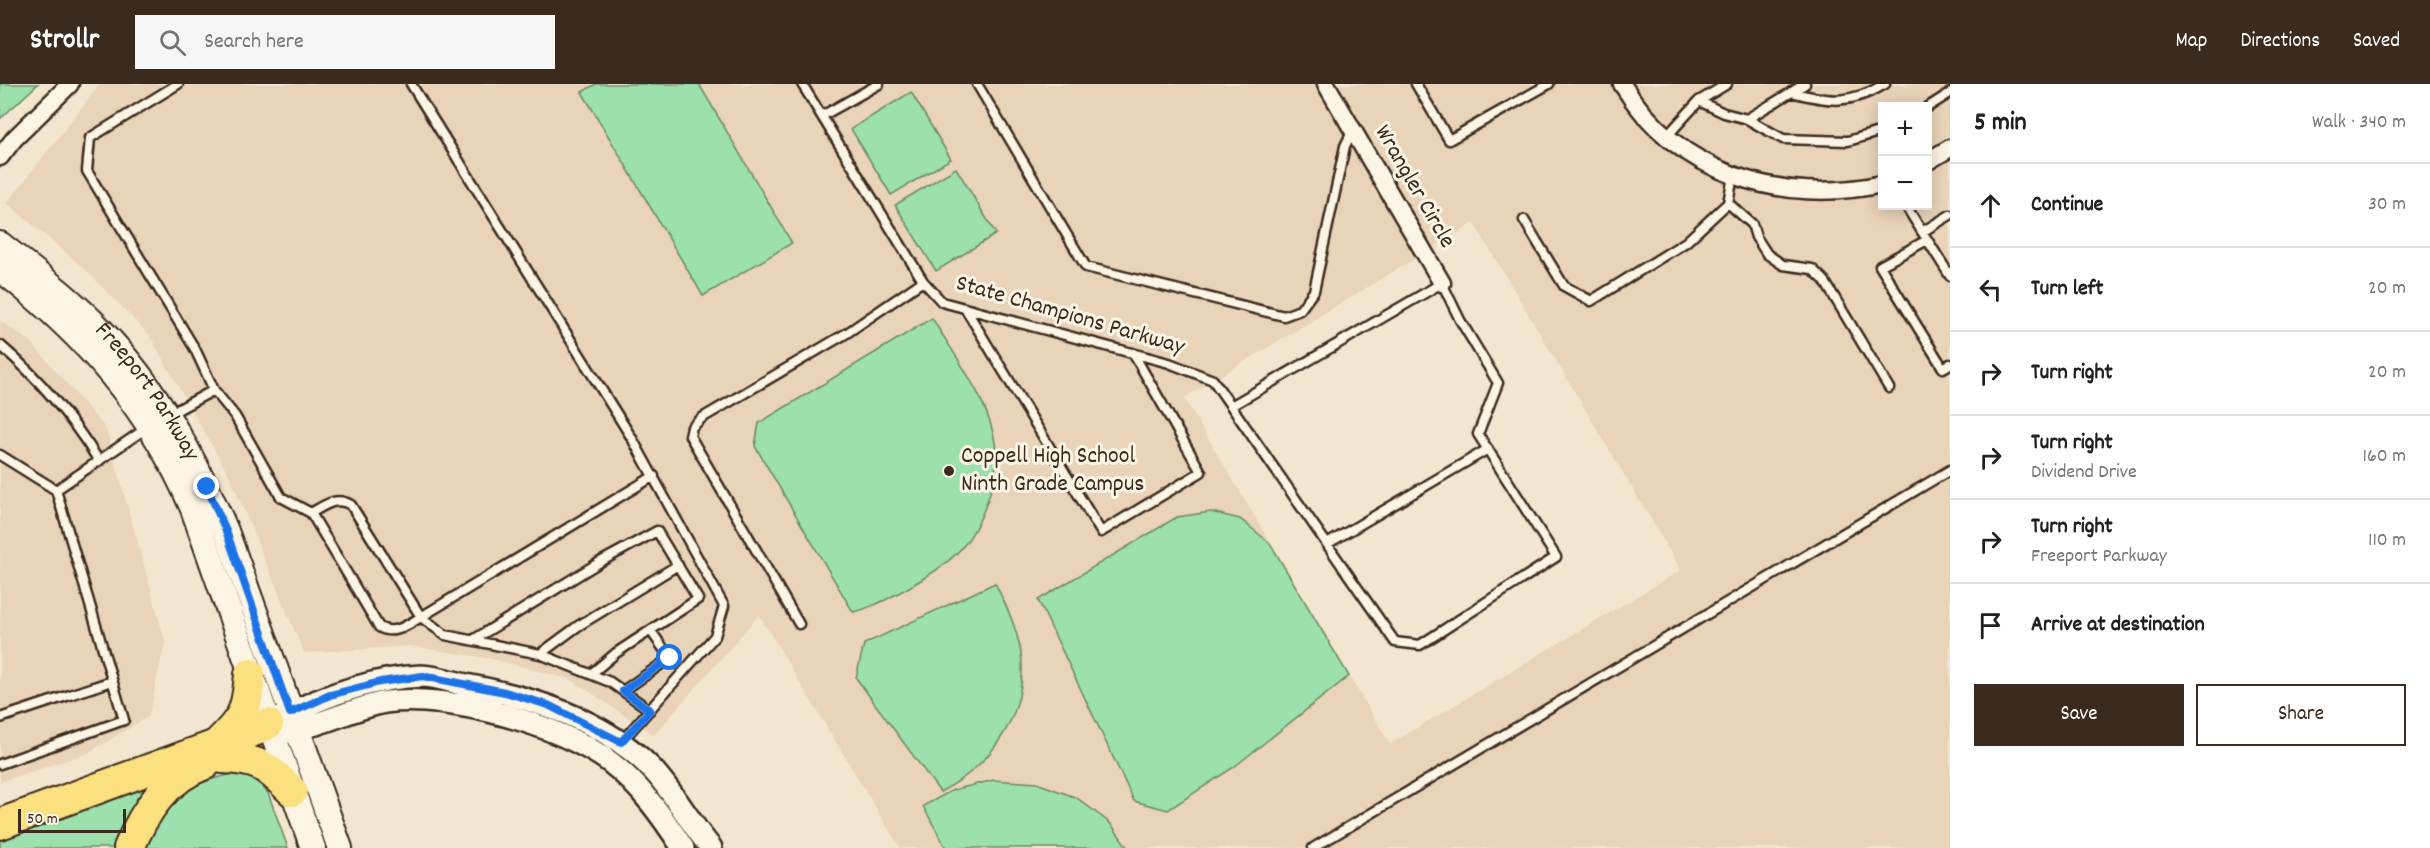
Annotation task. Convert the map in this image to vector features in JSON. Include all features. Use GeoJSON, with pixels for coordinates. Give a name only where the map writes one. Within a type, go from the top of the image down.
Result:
{"type":"FeatureCollection","features":[{"type":"Feature","properties":{"kind":"highway"},"geometry":{"type":"LineString","coordinates":[[129,848],[152,804],[169,785],[218,752],[238,724],[248,703],[250,674]]}},
{"type":"Feature","properties":{"kind":"highway"},"geometry":{"type":"LineString","coordinates":[[0,824],[218,752],[282,726]]}},
{"type":"Feature","properties":{"kind":"highway"},"geometry":{"type":"LineString","coordinates":[[218,752],[268,768],[292,791]]}},
{"type":"Feature","properties":{"kind":"main road","name":"Freeport Parkway"},"geometry":{"type":"LineString","coordinates":[[0,244],[100,328],[124,355],[159,421],[171,461],[194,509],[250,674],[282,726],[340,848]]}},
{"type":"Feature","properties":{"kind":"main road","name":"Freeport Parkway"},"geometry":{"type":"LineString","coordinates":[[0,269],[37,297],[85,343],[159,421],[205,483],[226,531],[282,726],[292,791],[313,848]]}},
{"type":"Feature","properties":{"kind":"street"},"geometry":{"type":"LineString","coordinates":[[0,157],[14,139],[70,84]]}},
{"type":"Feature","properties":{"kind":"street","name":"Wrangler Circle"},"geometry":{"type":"LineString","coordinates":[[1326,84],[1442,283]]}},
{"type":"Feature","properties":{"kind":"street"},"geometry":{"type":"LineString","coordinates":[[1622,84],[1657,128],[1722,173],[1770,186],[1812,192],[1859,189],[1878,185]]}},
{"type":"Feature","properties":{"kind":"street"},"geometry":{"type":"LineString","coordinates":[[1932,159],[1950,148]]}},
{"type":"Feature","properties":{"kind":"street"},"geometry":{"type":"LineString","coordinates":[[282,726],[330,695],[380,682],[423,676],[505,692],[548,705],[621,742],[650,767],[676,797],[711,848]]}},
{"type":"Feature","properties":{"kind":"street"},"geometry":{"type":"LineString","coordinates":[[282,726],[385,702],[426,700],[499,713],[539,726],[608,760],[634,783],[659,811],[683,848]]}},
{"type":"Feature","properties":{"kind":"lane"},"geometry":{"type":"LineString","coordinates":[[178,84],[90,138],[87,171],[195,349],[214,390],[236,416],[281,497],[311,513],[378,627],[385,631],[397,631],[654,476]]}},
{"type":"Feature","properties":{"kind":"lane"},"geometry":{"type":"LineString","coordinates":[[411,84],[654,476],[724,606],[715,636],[621,742],[608,760]]}},
{"type":"Feature","properties":{"kind":"lane","name":"State Champions Parkway"},"geometry":{"type":"LineString","coordinates":[[802,84],[923,281],[942,302],[1169,363],[1213,380],[1395,642],[1420,645],[1556,557],[1488,449]]}},
{"type":"Feature","properties":{"kind":"lane"},"geometry":{"type":"LineString","coordinates":[[822,116],[879,84]]}},
{"type":"Feature","properties":{"kind":"lane"},"geometry":{"type":"LineString","coordinates":[[977,84],[1086,267],[1284,316],[1300,310],[1314,291],[1345,146],[1353,130]]}},
{"type":"Feature","properties":{"kind":"lane"},"geometry":{"type":"LineString","coordinates":[[1416,84],[1449,140],[1549,84]]}},
{"type":"Feature","properties":{"kind":"lane"},"geometry":{"type":"LineString","coordinates":[[1667,136],[1699,101],[1727,84]]}},
{"type":"Feature","properties":{"kind":"lane"},"geometry":{"type":"LineString","coordinates":[[1747,119],[1804,84]]}},
{"type":"Feature","properties":{"kind":"lane"},"geometry":{"type":"LineString","coordinates":[[1791,92],[1824,101],[1864,96],[1885,84]]}},
{"type":"Feature","properties":{"kind":"lane"},"geometry":{"type":"LineString","coordinates":[[1932,104],[1950,93]]}},
{"type":"Feature","properties":{"kind":"lane"},"geometry":{"type":"LineString","coordinates":[[1699,101],[1724,113],[1747,119],[1783,139],[1848,141],[1878,132]]}},
{"type":"Feature","properties":{"kind":"lane"},"geometry":{"type":"LineString","coordinates":[[1524,220],[1564,286],[1591,300],[1686,242],[1728,203],[1733,176]]}},
{"type":"Feature","properties":{"kind":"lane"},"geometry":{"type":"LineString","coordinates":[[1728,203],[1752,224],[1756,237],[1767,254],[1783,266],[1812,269],[1824,280],[1888,388]]}},
{"type":"Feature","properties":{"kind":"lane"},"geometry":{"type":"LineString","coordinates":[[1908,210],[1950,276]]}},
{"type":"Feature","properties":{"kind":"lane"},"geometry":{"type":"LineString","coordinates":[[1922,232],[1950,215]]}},
{"type":"Feature","properties":{"kind":"lane"},"geometry":{"type":"LineString","coordinates":[[1927,240],[1880,266],[1943,368],[1950,363]]}},
{"type":"Feature","properties":{"kind":"lane"},"geometry":{"type":"LineString","coordinates":[[800,624],[690,436],[692,428],[702,418],[847,333],[923,281]]}},
{"type":"Feature","properties":{"kind":"lane"},"geometry":{"type":"LineString","coordinates":[[1232,406],[1442,283],[1460,320],[1498,383],[1478,434],[1488,449],[1325,541]]}},
{"type":"Feature","properties":{"kind":"lane"},"geometry":{"type":"LineString","coordinates":[[965,308],[1101,532],[1201,472],[1133,353]]}},
{"type":"Feature","properties":{"kind":"lane"},"geometry":{"type":"LineString","coordinates":[[0,345],[39,382],[72,420],[99,461]]}},
{"type":"Feature","properties":{"kind":"lane"},"geometry":{"type":"LineString","coordinates":[[56,490],[159,421],[214,390]]}},
{"type":"Feature","properties":{"kind":"lane"},"geometry":{"type":"LineString","coordinates":[[0,454],[56,490],[124,720],[0,764]]}},
{"type":"Feature","properties":{"kind":"lane"},"geometry":{"type":"LineString","coordinates":[[1313,848],[1950,470]]}},
{"type":"Feature","properties":{"kind":"lane"},"geometry":{"type":"LineString","coordinates":[[311,513],[333,501],[342,500],[351,505],[421,616],[445,636],[540,654],[610,682],[650,710]]}},
{"type":"Feature","properties":{"kind":"lane"},"geometry":{"type":"LineString","coordinates":[[473,640],[600,562],[657,531],[698,599],[616,653],[591,674]]}},
{"type":"Feature","properties":{"kind":"lane"},"geometry":{"type":"LineString","coordinates":[[540,654],[578,626],[678,565]]}},
{"type":"Feature","properties":{"kind":"lane"},"geometry":{"type":"LineString","coordinates":[[623,691],[670,658],[651,631]]}},
{"type":"Feature","properties":{"kind":"lane"},"geometry":{"type":"LineString","coordinates":[[0,718],[112,681]]}},
{"type":"Feature","properties":{"kind":"shaded area"},"geometry":{"type":"Polygon","coordinates":[[[100,84],[1950,84],[1950,848],[900,848],[759,615],[654,735],[572,680],[492,659],[410,646],[304,653],[230,477],[149,335],[87,271],[7,203],[100,84]],[[1474,223],[1184,398],[1390,744],[1681,570],[1474,223]]]}},
{"type":"Feature","properties":{"kind":"shaded area"},"geometry":{"type":"Polygon","coordinates":[[[0,321],[31,342],[106,429],[165,641],[149,716],[88,753],[0,782],[0,321]]]}},
{"type":"Feature","properties":{"kind":"green space"},"geometry":{"type":"Polygon","coordinates":[[[0,84],[38,84],[0,119],[0,84]]]}},
{"type":"Feature","properties":{"kind":"green space"},"geometry":{"type":"Polygon","coordinates":[[[596,84],[699,84],[792,243],[703,296],[582,92],[596,84]]]}},
{"type":"Feature","properties":{"kind":"green space"},"geometry":{"type":"Polygon","coordinates":[[[911,92],[951,159],[891,195],[851,129],[911,92]]]}},
{"type":"Feature","properties":{"kind":"green space"},"geometry":{"type":"Polygon","coordinates":[[[956,168],[996,234],[936,271],[895,205],[956,168]]]}},
{"type":"Feature","properties":{"kind":"green space"},"geometry":{"type":"Polygon","coordinates":[[[932,318],[971,381],[987,414],[996,449],[996,468],[992,487],[974,531],[956,554],[904,590],[873,606],[853,612],[755,446],[759,423],[932,318]]]}},
{"type":"Feature","properties":{"kind":"green space"},"geometry":{"type":"Polygon","coordinates":[[[1211,512],[1240,519],[1270,543],[1349,676],[1234,767],[1168,810],[1134,801],[1038,600],[1177,517],[1211,512]]]}},
{"type":"Feature","properties":{"kind":"green space"},"geometry":{"type":"Polygon","coordinates":[[[995,583],[1011,617],[1021,653],[1022,675],[1019,696],[1003,735],[990,752],[975,768],[940,792],[856,678],[864,644],[995,583]]]}},
{"type":"Feature","properties":{"kind":"green space"},"geometry":{"type":"Polygon","coordinates":[[[196,761],[123,848],[0,848],[0,833],[196,761]]]}},
{"type":"Feature","properties":{"kind":"green space"},"geometry":{"type":"Polygon","coordinates":[[[235,774],[255,779],[268,793],[288,848],[142,848],[165,810],[180,795],[203,782],[235,774]]]}},
{"type":"Feature","properties":{"kind":"green space"},"geometry":{"type":"Polygon","coordinates":[[[994,780],[1037,783],[1077,798],[1111,824],[1128,848],[946,848],[923,806],[953,790],[994,780]]]}},
{"type":"Feature","properties":{"kind":"place","name":"Coppell High School Ninth Grade Campus"},"geometry":{"type":"Point","coordinates":[949,471]}},
{"type":"Feature","properties":{"kind":"route"},"geometry":{"type":"LineString","coordinates":[[207,487],[226,531],[290,713],[330,695],[380,682],[423,676],[505,692],[548,705],[621,742],[650,710],[623,691],[670,658]]}}]}
